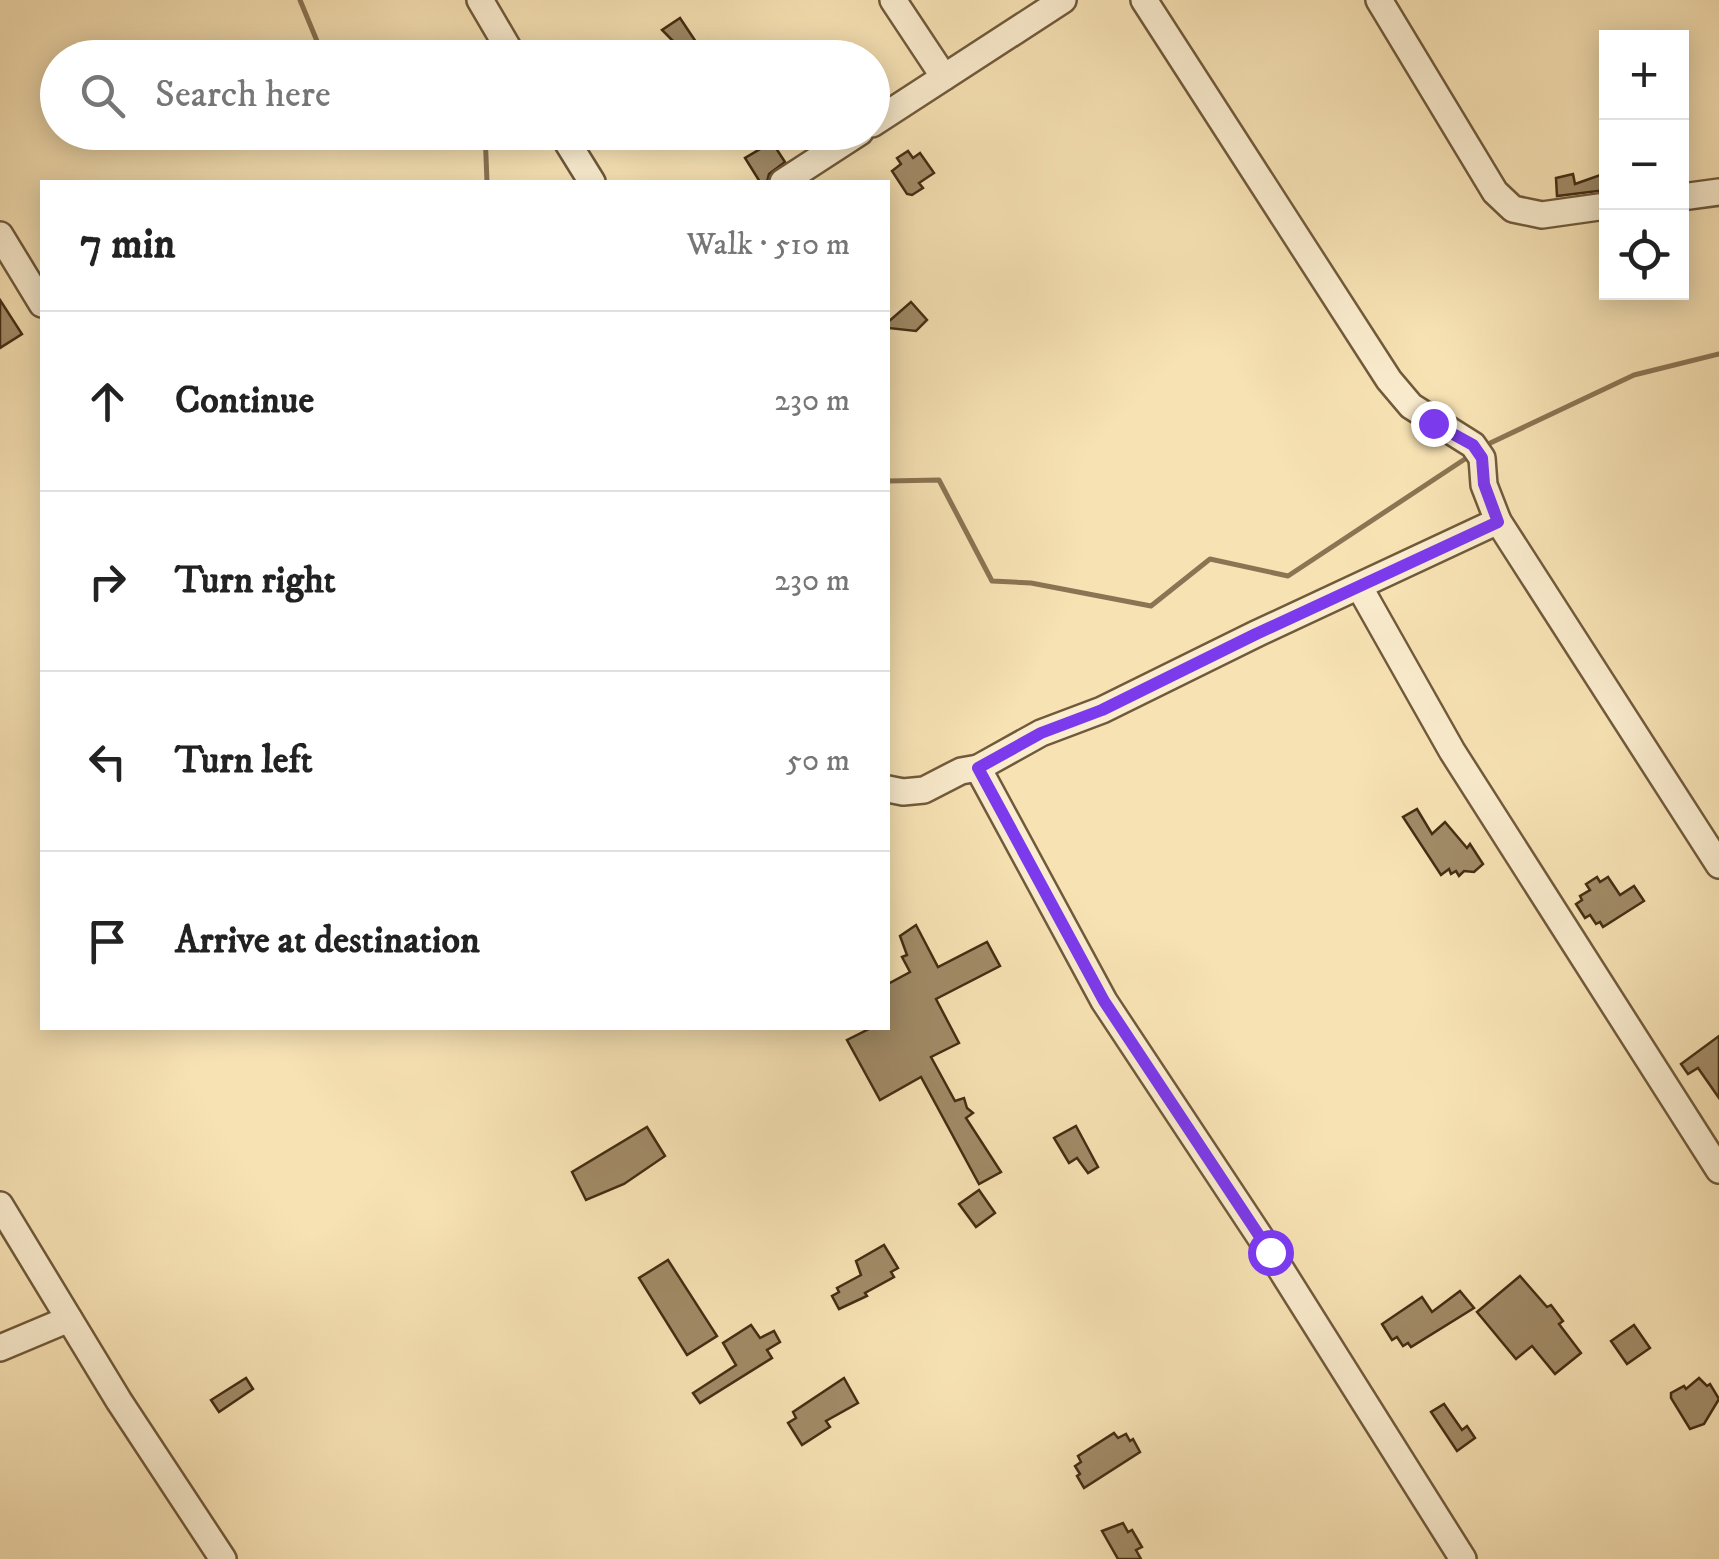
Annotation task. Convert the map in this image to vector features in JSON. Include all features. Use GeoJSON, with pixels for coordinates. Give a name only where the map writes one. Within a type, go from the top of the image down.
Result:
{"type":"FeatureCollection","features":[{"type":"Feature","properties":{"kind":"street"},"geometry":{"type":"LineString","coordinates":[[480,0],[503,40]]}},
{"type":"Feature","properties":{"kind":"street"},"geometry":{"type":"LineString","coordinates":[[894,0],[944,78]]}},
{"type":"Feature","properties":{"kind":"street"},"geometry":{"type":"LineString","coordinates":[[890,112],[1063,0]]}},
{"type":"Feature","properties":{"kind":"street"},"geometry":{"type":"LineString","coordinates":[[1144,0],[1388,380],[1411,406],[1473,445],[1482,458],[1484,484],[1498,522],[1719,865]]}},
{"type":"Feature","properties":{"kind":"street"},"geometry":{"type":"LineString","coordinates":[[1380,0],[1495,192],[1514,209],[1542,214],[1599,207]]}},
{"type":"Feature","properties":{"kind":"street"},"geometry":{"type":"LineString","coordinates":[[572,150],[591,180]]}},
{"type":"Feature","properties":{"kind":"street"},"geometry":{"type":"LineString","coordinates":[[786,180],[832,150]]}},
{"type":"Feature","properties":{"kind":"street"},"geometry":{"type":"LineString","coordinates":[[1689,196],[1719,192]]}},
{"type":"Feature","properties":{"kind":"street"},"geometry":{"type":"LineString","coordinates":[[0,235],[40,301]]}},
{"type":"Feature","properties":{"kind":"street"},"geometry":{"type":"LineString","coordinates":[[890,789],[924,790],[962,771],[978,768],[1041,733],[1102,710],[1498,522]]}},
{"type":"Feature","properties":{"kind":"street"},"geometry":{"type":"LineString","coordinates":[[1360,588],[1452,751],[1719,1170]]}},
{"type":"Feature","properties":{"kind":"street"},"geometry":{"type":"LineString","coordinates":[[978,768],[1104,1001],[1270,1252],[1463,1559]]}},
{"type":"Feature","properties":{"kind":"street"},"geometry":{"type":"LineString","coordinates":[[0,1205],[223,1559]]}},
{"type":"Feature","properties":{"kind":"street"},"geometry":{"type":"LineString","coordinates":[[0,1348],[69,1319]]}},
{"type":"Feature","properties":{"kind":"building"},"geometry":{"type":"Polygon","coordinates":[[[680,18],[695,40],[672,40],[662,30],[680,18]]]}},
{"type":"Feature","properties":{"kind":"building"},"geometry":{"type":"Polygon","coordinates":[[[758,150],[777,150],[785,162],[769,174],[768,180],[759,180],[745,158],[758,150]]]}},
{"type":"Feature","properties":{"kind":"building"},"geometry":{"type":"Polygon","coordinates":[[[908,151],[913,158],[920,153],[934,173],[919,183],[923,188],[912,195],[907,194],[892,171],[901,164],[897,158],[908,151]]]}},
{"type":"Feature","properties":{"kind":"building"},"geometry":{"type":"Polygon","coordinates":[[[1573,174],[1575,184],[1599,175],[1599,191],[1557,196],[1556,178],[1573,174]]]}},
{"type":"Feature","properties":{"kind":"building"},"geometry":{"type":"Polygon","coordinates":[[[0,300],[22,334],[0,348],[0,300]]]}},
{"type":"Feature","properties":{"kind":"building"},"geometry":{"type":"Polygon","coordinates":[[[911,302],[927,320],[916,331],[890,328],[890,320],[911,302]]]}},
{"type":"Feature","properties":{"kind":"building"},"geometry":{"type":"Polygon","coordinates":[[[1417,809],[1432,834],[1445,822],[1467,848],[1470,844],[1483,864],[1474,872],[1464,871],[1459,876],[1449,869],[1441,875],[1403,817],[1417,809]]]}},
{"type":"Feature","properties":{"kind":"building"},"geometry":{"type":"Polygon","coordinates":[[[1597,877],[1600,882],[1608,877],[1620,895],[1634,886],[1644,901],[1603,927],[1600,922],[1596,924],[1590,915],[1585,918],[1576,904],[1590,890],[1586,884],[1597,877]]]}},
{"type":"Feature","properties":{"kind":"building"},"geometry":{"type":"Polygon","coordinates":[[[916,925],[938,967],[987,942],[1000,966],[936,999],[959,1043],[931,1057],[955,1101],[964,1098],[973,1113],[966,1118],[1001,1172],[979,1184],[921,1077],[880,1100],[847,1040],[867,1030],[890,1030],[890,983],[910,972],[902,957],[907,955],[900,936],[916,925]]]}},
{"type":"Feature","properties":{"kind":"building"},"geometry":{"type":"Polygon","coordinates":[[[1719,1036],[1719,1098],[1698,1068],[1688,1074],[1681,1064],[1719,1036]]]}},
{"type":"Feature","properties":{"kind":"building"},"geometry":{"type":"Polygon","coordinates":[[[1076,1126],[1098,1167],[1088,1173],[1077,1158],[1069,1163],[1054,1138],[1076,1126]]]}},
{"type":"Feature","properties":{"kind":"building"},"geometry":{"type":"Polygon","coordinates":[[[647,1127],[665,1156],[624,1184],[586,1200],[572,1172],[647,1127]]]}},
{"type":"Feature","properties":{"kind":"building"},"geometry":{"type":"Polygon","coordinates":[[[979,1190],[995,1213],[976,1227],[959,1204],[979,1190]]]}},
{"type":"Feature","properties":{"kind":"building"},"geometry":{"type":"Polygon","coordinates":[[[884,1245],[898,1268],[891,1272],[894,1277],[839,1309],[832,1296],[839,1292],[837,1288],[861,1275],[856,1261],[884,1245]]]}},
{"type":"Feature","properties":{"kind":"building"},"geometry":{"type":"Polygon","coordinates":[[[668,1260],[717,1336],[687,1355],[639,1278],[668,1260]]]}},
{"type":"Feature","properties":{"kind":"building"},"geometry":{"type":"Polygon","coordinates":[[[1520,1276],[1547,1307],[1551,1305],[1563,1321],[1559,1324],[1581,1353],[1555,1374],[1532,1346],[1516,1359],[1477,1312],[1520,1276]]]}},
{"type":"Feature","properties":{"kind":"building"},"geometry":{"type":"Polygon","coordinates":[[[1460,1291],[1474,1308],[1411,1347],[1408,1343],[1403,1346],[1397,1337],[1392,1340],[1382,1324],[1422,1297],[1432,1312],[1460,1291]]]}},
{"type":"Feature","properties":{"kind":"building"},"geometry":{"type":"Polygon","coordinates":[[[751,1325],[760,1338],[774,1331],[780,1342],[767,1350],[772,1358],[700,1403],[693,1393],[736,1365],[723,1343],[751,1325]]]}},
{"type":"Feature","properties":{"kind":"building"},"geometry":{"type":"Polygon","coordinates":[[[1634,1325],[1650,1348],[1627,1364],[1611,1341],[1634,1325]]]}},
{"type":"Feature","properties":{"kind":"building"},"geometry":{"type":"Polygon","coordinates":[[[246,1378],[253,1389],[219,1412],[211,1400],[246,1378]]]}},
{"type":"Feature","properties":{"kind":"building"},"geometry":{"type":"Polygon","coordinates":[[[844,1378],[858,1403],[826,1421],[830,1427],[802,1445],[788,1423],[796,1418],[793,1412],[844,1378]]]}},
{"type":"Feature","properties":{"kind":"building"},"geometry":{"type":"Polygon","coordinates":[[[1699,1378],[1707,1386],[1710,1384],[1719,1399],[1704,1424],[1690,1429],[1671,1393],[1684,1386],[1686,1389],[1699,1378]]]}},
{"type":"Feature","properties":{"kind":"building"},"geometry":{"type":"Polygon","coordinates":[[[1444,1404],[1462,1430],[1467,1426],[1475,1438],[1457,1451],[1431,1412],[1444,1404]]]}},
{"type":"Feature","properties":{"kind":"building"},"geometry":{"type":"Polygon","coordinates":[[[1114,1433],[1118,1438],[1126,1434],[1130,1441],[1133,1439],[1140,1452],[1084,1488],[1075,1466],[1081,1462],[1078,1456],[1114,1433]]]}},
{"type":"Feature","properties":{"kind":"building"},"geometry":{"type":"Polygon","coordinates":[[[1123,1523],[1142,1547],[1136,1550],[1141,1559],[1118,1559],[1102,1531],[1123,1523]]]}},
{"type":"Feature","properties":{"kind":"waterway"},"geometry":{"type":"LineString","coordinates":[[300,0],[317,40]]}},
{"type":"Feature","properties":{"kind":"waterway"},"geometry":{"type":"LineString","coordinates":[[486,150],[487,180]]}},
{"type":"Feature","properties":{"kind":"waterway"},"geometry":{"type":"LineString","coordinates":[[1484,446],[1634,375],[1719,354]]}},
{"type":"Feature","properties":{"kind":"waterway"},"geometry":{"type":"LineString","coordinates":[[890,481],[939,480],[992,581],[1031,583],[1151,606],[1210,559],[1288,576],[1471,455]]}},
{"type":"Feature","properties":{"kind":"route"},"geometry":{"type":"LineString","coordinates":[[1270,1252],[1104,1001],[978,768],[1041,733],[1102,710],[1498,522],[1484,484],[1482,458],[1473,445],[1433,423]]}}]}
